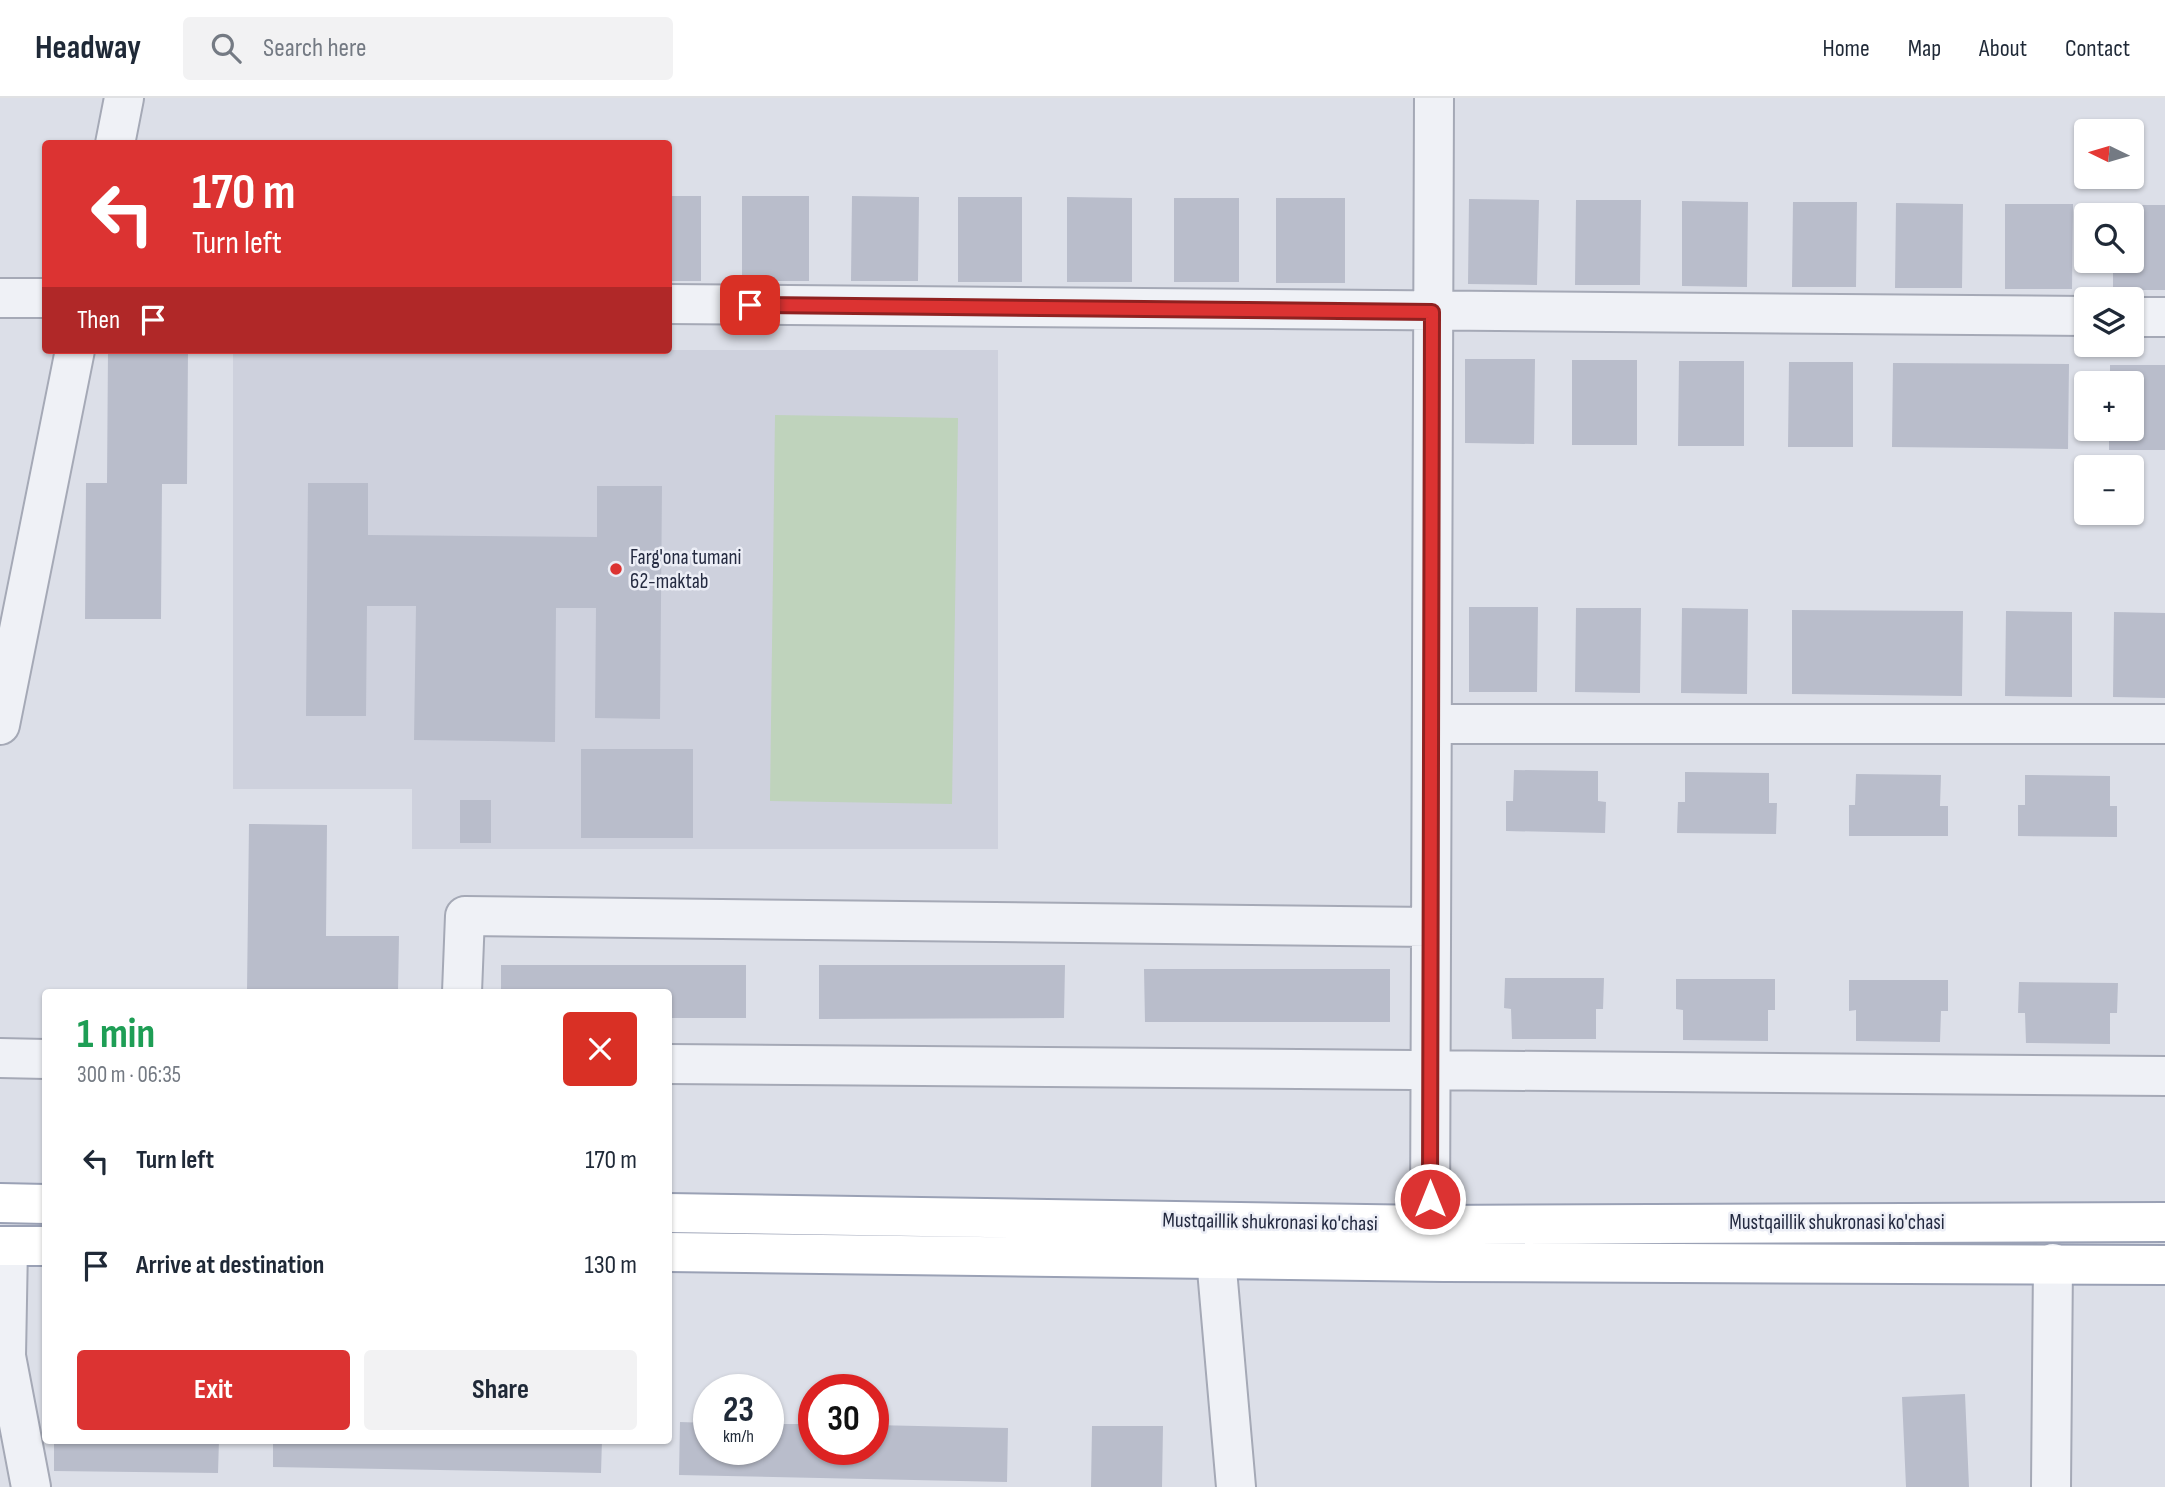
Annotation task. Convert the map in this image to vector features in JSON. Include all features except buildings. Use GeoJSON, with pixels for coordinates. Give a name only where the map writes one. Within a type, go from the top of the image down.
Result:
{"type":"FeatureCollection","features":[{"type":"Feature","properties":{"kind":"main road"},"geometry":{"type":"LineString","coordinates":[[0,1203],[42,1204]]}},
{"type":"Feature","properties":{"kind":"main road","name":"Mustqaillik shukronasi ko'chasi"},"geometry":{"type":"LineString","coordinates":[[672,1213],[1430,1225],[2165,1222]]}},
{"type":"Feature","properties":{"kind":"main road"},"geometry":{"type":"LineString","coordinates":[[4,1246],[42,1247]]}},
{"type":"Feature","properties":{"kind":"main road","name":"Mustqaillik shukronasi ko'chasi"},"geometry":{"type":"LineString","coordinates":[[672,1252],[1444,1262],[2165,1265]]}},
{"type":"Feature","properties":{"kind":"street"},"geometry":{"type":"LineString","coordinates":[[116,140],[124,98]]}},
{"type":"Feature","properties":{"kind":"street"},"geometry":{"type":"LineString","coordinates":[[1430,1225],[1434,98]]}},
{"type":"Feature","properties":{"kind":"street"},"geometry":{"type":"LineString","coordinates":[[0,298],[42,298]]}},
{"type":"Feature","properties":{"kind":"street"},"geometry":{"type":"LineString","coordinates":[[672,304],[2074,316]]}},
{"type":"Feature","properties":{"kind":"street"},"geometry":{"type":"LineString","coordinates":[[2144,317],[2165,317]]}},
{"type":"Feature","properties":{"kind":"street"},"geometry":{"type":"LineString","coordinates":[[0,724],[74,354]]}},
{"type":"Feature","properties":{"kind":"street"},"geometry":{"type":"LineString","coordinates":[[1432,724],[2165,723]]}},
{"type":"Feature","properties":{"kind":"street"},"geometry":{"type":"LineString","coordinates":[[462,989],[465,916],[1431,927]]}},
{"type":"Feature","properties":{"kind":"street"},"geometry":{"type":"LineString","coordinates":[[0,1058],[42,1059]]}},
{"type":"Feature","properties":{"kind":"street"},"geometry":{"type":"LineString","coordinates":[[672,1064],[2165,1076]]}},
{"type":"Feature","properties":{"kind":"street"},"geometry":{"type":"LineString","coordinates":[[4,1246],[6,1356],[31,1487]]}},
{"type":"Feature","properties":{"kind":"street"},"geometry":{"type":"LineString","coordinates":[[1216,1258],[1236,1487]]}},
{"type":"Feature","properties":{"kind":"street"},"geometry":{"type":"LineString","coordinates":[[2051,1487],[2053,1263]]}},
{"type":"Feature","properties":{"kind":"shaded area","name":"Farg'ona tumani 62-maktab"},"geometry":{"type":"Polygon","coordinates":[[[672,350],[998,350],[998,849],[412,849],[412,789],[233,789],[233,354],[672,354],[672,350]]]}},
{"type":"Feature","properties":{"kind":"green space"},"geometry":{"type":"Polygon","coordinates":[[[775,415],[958,418],[952,804],[770,801],[775,415]]]}},
{"type":"Feature","properties":{"kind":"place","name":"Farg'ona tumani 62-maktab"},"geometry":{"type":"Point","coordinates":[616,569]}},
{"type":"Feature","properties":{"kind":"route"},"geometry":{"type":"LineString","coordinates":[[750,305],[1432,312],[1430,1199]]}}]}
